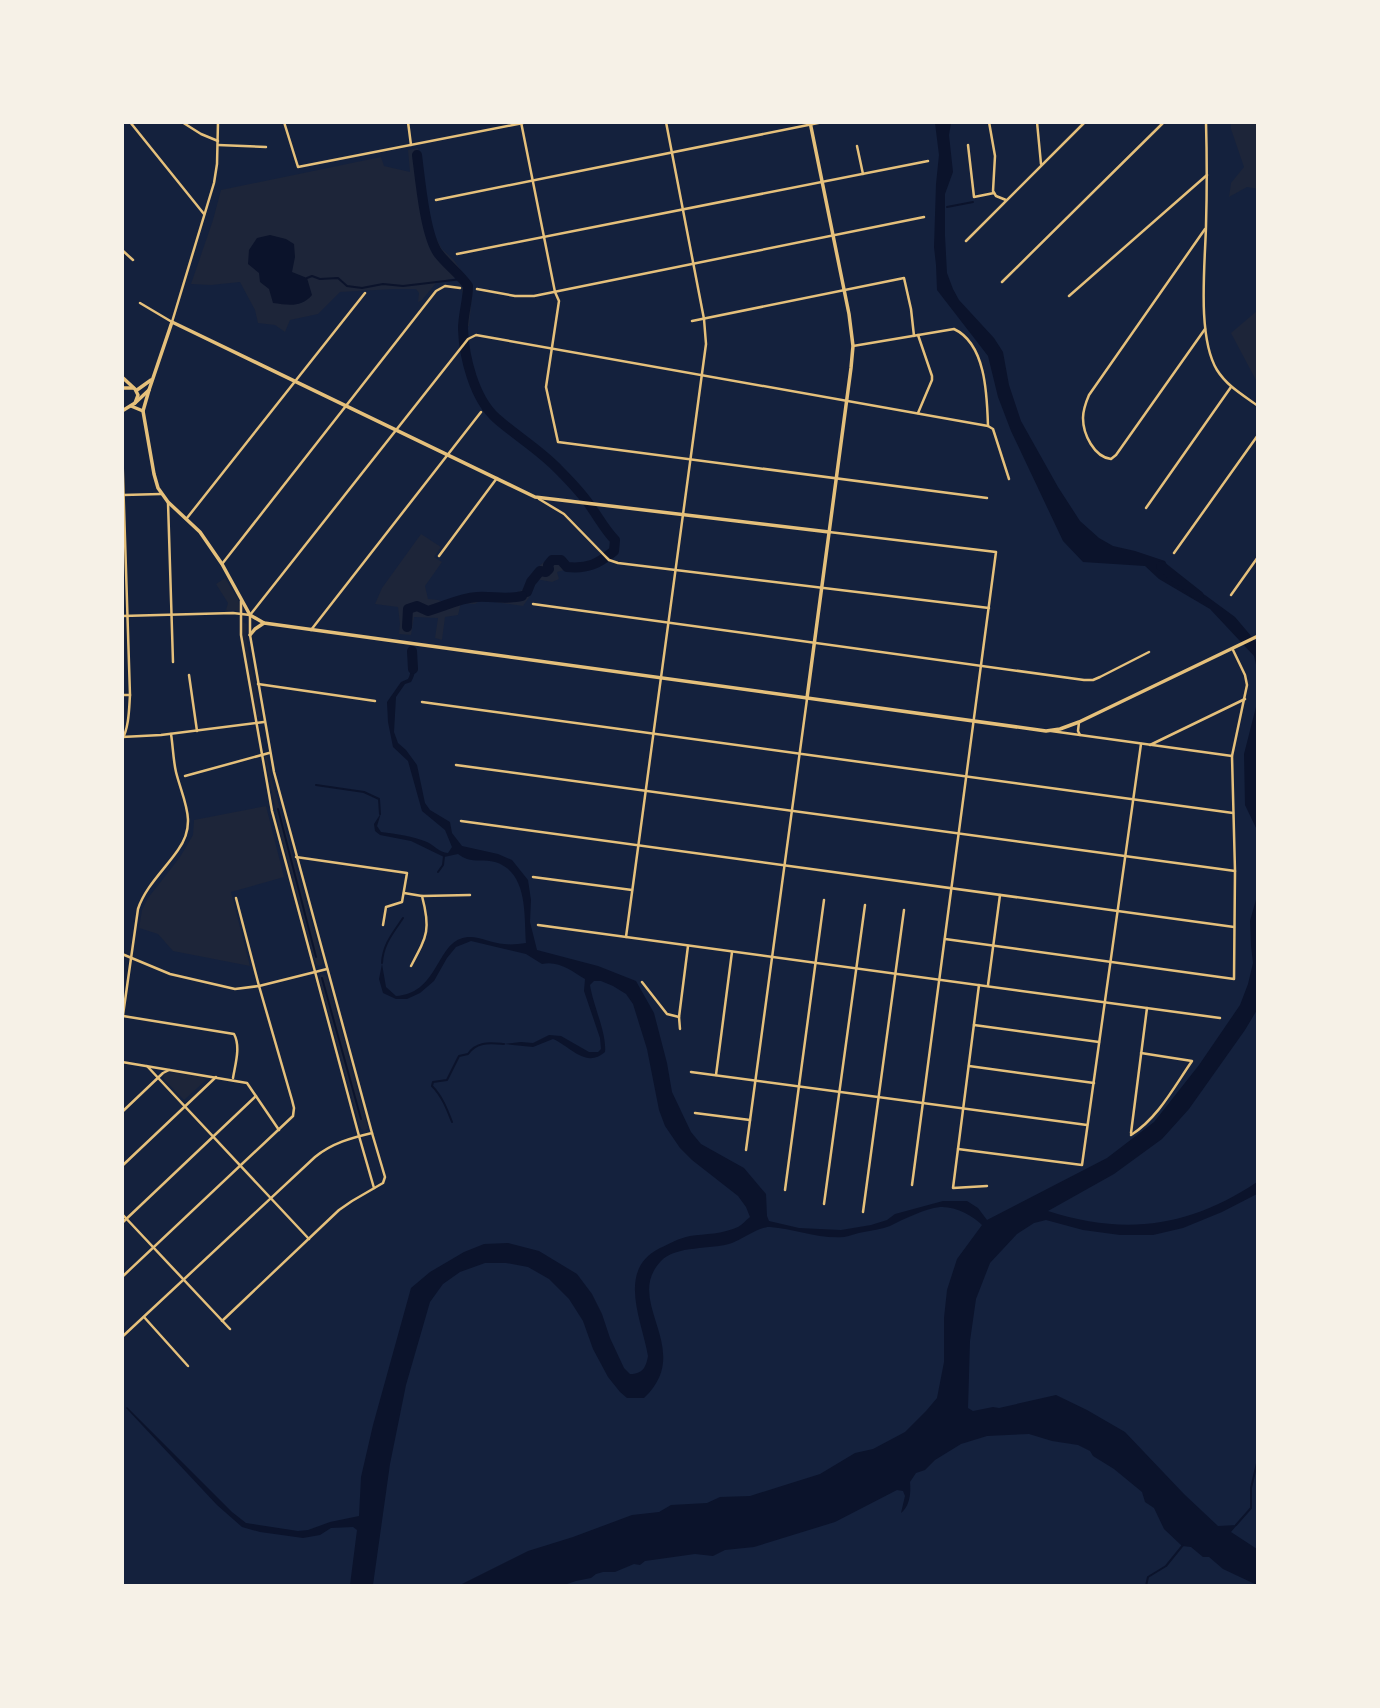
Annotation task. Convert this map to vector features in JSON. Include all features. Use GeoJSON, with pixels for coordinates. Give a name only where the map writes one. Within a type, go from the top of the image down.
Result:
{"type":"FeatureCollection","features":[{"type":"Feature","properties":{"kind":"main road"},"geometry":{"type":"LineString","coordinates":[[807,698],[853,346],[810,124]]}},
{"type":"Feature","properties":{"kind":"main road"},"geometry":{"type":"LineString","coordinates":[[829,532],[536,497],[172,322],[144,411],[154,474],[161,494],[201,532],[250,615],[264,623],[1046,731],[1065,728],[1079,722],[1258,636]]}},
{"type":"Feature","properties":{"kind":"main road"},"geometry":{"type":"LineString","coordinates":[[122,411],[133,405],[137,393],[154,376]]}},
{"type":"Feature","properties":{"kind":"main road"},"geometry":{"type":"LineString","coordinates":[[122,377],[146,405]]}},
{"type":"Feature","properties":{"kind":"main road"},"geometry":{"type":"LineString","coordinates":[[122,388],[127,387],[137,393],[149,390]]}},
{"type":"Feature","properties":{"kind":"main road"},"geometry":{"type":"LineString","coordinates":[[133,405],[144,411]]}},
{"type":"Feature","properties":{"kind":"main road"},"geometry":{"type":"LineString","coordinates":[[250,635],[264,623]]}},
{"type":"Feature","properties":{"kind":"street"},"geometry":{"type":"LineString","coordinates":[[130,122],[204,214]]}},
{"type":"Feature","properties":{"kind":"street"},"geometry":{"type":"LineString","coordinates":[[183,122],[218,143],[266,147]]}},
{"type":"Feature","properties":{"kind":"street"},"geometry":{"type":"LineString","coordinates":[[140,303],[172,322],[216,173],[218,122]]}},
{"type":"Feature","properties":{"kind":"street"},"geometry":{"type":"LineString","coordinates":[[284,122],[298,167],[528,122]]}},
{"type":"Feature","properties":{"kind":"street"},"geometry":{"type":"LineString","coordinates":[[408,122],[411,145]]}},
{"type":"Feature","properties":{"kind":"street"},"geometry":{"type":"LineString","coordinates":[[625,937],[706,344],[704,319],[666,122]]}},
{"type":"Feature","properties":{"kind":"street"},"geometry":{"type":"LineString","coordinates":[[436,200],[823,122]]}},
{"type":"Feature","properties":{"kind":"street"},"geometry":{"type":"LineString","coordinates":[[989,122],[995,156],[992,185],[994,193],[1000,199],[1006,200]]}},
{"type":"Feature","properties":{"kind":"street"},"geometry":{"type":"LineString","coordinates":[[1037,122],[1042,165]]}},
{"type":"Feature","properties":{"kind":"street"},"geometry":{"type":"LineString","coordinates":[[1002,282],[1164,122]]}},
{"type":"Feature","properties":{"kind":"street"},"geometry":{"type":"LineString","coordinates":[[1206,122],[1205,329],[1215,366],[1231,387],[1258,406]]}},
{"type":"Feature","properties":{"kind":"street"},"geometry":{"type":"LineString","coordinates":[[521,123],[559,305],[546,387],[558,442],[987,498]]}},
{"type":"Feature","properties":{"kind":"street"},"geometry":{"type":"LineString","coordinates":[[966,241],[1084,123]]}},
{"type":"Feature","properties":{"kind":"street"},"geometry":{"type":"LineString","coordinates":[[968,145],[974,197],[994,193]]}},
{"type":"Feature","properties":{"kind":"street"},"geometry":{"type":"LineString","coordinates":[[857,146],[863,174]]}},
{"type":"Feature","properties":{"kind":"street"},"geometry":{"type":"LineString","coordinates":[[457,254],[928,160]]}},
{"type":"Feature","properties":{"kind":"street"},"geometry":{"type":"LineString","coordinates":[[1069,296],[1207,175]]}},
{"type":"Feature","properties":{"kind":"street"},"geometry":{"type":"LineString","coordinates":[[477,289],[515,296],[534,296],[924,217]]}},
{"type":"Feature","properties":{"kind":"street"},"geometry":{"type":"LineString","coordinates":[[1205,329],[1116,454],[1111,459],[1101,457],[1086,434],[1083,416],[1086,401],[1206,228]]}},
{"type":"Feature","properties":{"kind":"street"},"geometry":{"type":"LineString","coordinates":[[122,250],[133,260]]}},
{"type":"Feature","properties":{"kind":"street"},"geometry":{"type":"LineString","coordinates":[[692,321],[904,278],[916,336],[932,376],[918,414]]}},
{"type":"Feature","properties":{"kind":"street"},"geometry":{"type":"LineString","coordinates":[[222,564],[436,290],[445,286],[460,288]]}},
{"type":"Feature","properties":{"kind":"street"},"geometry":{"type":"LineString","coordinates":[[187,518],[365,293]]}},
{"type":"Feature","properties":{"kind":"street"},"geometry":{"type":"LineString","coordinates":[[853,346],[958,330],[971,342],[978,355],[987,402],[988,426]]}},
{"type":"Feature","properties":{"kind":"street"},"geometry":{"type":"LineString","coordinates":[[222,1321],[346,1205],[383,1183],[384,1177],[270,753],[250,635],[250,615],[468,339],[480,335],[988,426],[993,429],[1009,479]]}},
{"type":"Feature","properties":{"kind":"street"},"geometry":{"type":"LineString","coordinates":[[1146,508],[1231,387]]}},
{"type":"Feature","properties":{"kind":"street"},"geometry":{"type":"LineString","coordinates":[[312,630],[481,412]]}},
{"type":"Feature","properties":{"kind":"street"},"geometry":{"type":"LineString","coordinates":[[1174,553],[1258,435]]}},
{"type":"Feature","properties":{"kind":"street"},"geometry":{"type":"LineString","coordinates":[[122,445],[130,695],[123,738],[264,722]]}},
{"type":"Feature","properties":{"kind":"street"},"geometry":{"type":"LineString","coordinates":[[439,556],[497,478]]}},
{"type":"Feature","properties":{"kind":"street"},"geometry":{"type":"LineString","coordinates":[[123,495],[161,494]]}},
{"type":"Feature","properties":{"kind":"street"},"geometry":{"type":"LineString","coordinates":[[536,497],[564,514],[609,560],[618,563],[989,608]]}},
{"type":"Feature","properties":{"kind":"street"},"geometry":{"type":"LineString","coordinates":[[168,502],[173,662]]}},
{"type":"Feature","properties":{"kind":"street"},"geometry":{"type":"LineString","coordinates":[[829,532],[996,552],[912,1185]]}},
{"type":"Feature","properties":{"kind":"street"},"geometry":{"type":"LineString","coordinates":[[1231,595],[1258,557]]}},
{"type":"Feature","properties":{"kind":"street"},"geometry":{"type":"LineString","coordinates":[[241,597],[241,635],[276,830],[374,1188]]}},
{"type":"Feature","properties":{"kind":"street"},"geometry":{"type":"LineString","coordinates":[[533,604],[1084,680],[1093,680],[1149,652]]}},
{"type":"Feature","properties":{"kind":"street"},"geometry":{"type":"LineString","coordinates":[[122,616],[250,615]]}},
{"type":"Feature","properties":{"kind":"street"},"geometry":{"type":"LineString","coordinates":[[945,939],[1234,979],[1232,756],[1247,680],[1234,647]]}},
{"type":"Feature","properties":{"kind":"street"},"geometry":{"type":"LineString","coordinates":[[122,655],[129,655]]}},
{"type":"Feature","properties":{"kind":"street"},"geometry":{"type":"LineString","coordinates":[[189,675],[197,731]]}},
{"type":"Feature","properties":{"kind":"street"},"geometry":{"type":"LineString","coordinates":[[258,684],[375,701]]}},
{"type":"Feature","properties":{"kind":"street"},"geometry":{"type":"LineString","coordinates":[[122,695],[130,695]]}},
{"type":"Feature","properties":{"kind":"street"},"geometry":{"type":"LineString","coordinates":[[746,1150],[807,698]]}},
{"type":"Feature","properties":{"kind":"street"},"geometry":{"type":"LineString","coordinates":[[1150,745],[1245,699]]}},
{"type":"Feature","properties":{"kind":"street"},"geometry":{"type":"LineString","coordinates":[[422,702],[1233,813]]}},
{"type":"Feature","properties":{"kind":"street"},"geometry":{"type":"LineString","coordinates":[[1079,722],[1080,735]]}},
{"type":"Feature","properties":{"kind":"street"},"geometry":{"type":"LineString","coordinates":[[1046,731],[1232,756]]}},
{"type":"Feature","properties":{"kind":"street"},"geometry":{"type":"LineString","coordinates":[[122,1022],[140,902],[179,849],[188,829],[188,811],[174,763],[171,734]]}},
{"type":"Feature","properties":{"kind":"street"},"geometry":{"type":"LineString","coordinates":[[958,1149],[1082,1165],[1141,744]]}},
{"type":"Feature","properties":{"kind":"street"},"geometry":{"type":"LineString","coordinates":[[185,776],[270,753]]}},
{"type":"Feature","properties":{"kind":"street"},"geometry":{"type":"LineString","coordinates":[[456,765],[1235,871]]}},
{"type":"Feature","properties":{"kind":"street"},"geometry":{"type":"LineString","coordinates":[[461,821],[1234,927]]}},
{"type":"Feature","properties":{"kind":"street"},"geometry":{"type":"LineString","coordinates":[[296,856],[407,873],[401,903],[386,907],[383,925]]}},
{"type":"Feature","properties":{"kind":"street"},"geometry":{"type":"LineString","coordinates":[[533,877],[632,890]]}},
{"type":"Feature","properties":{"kind":"street"},"geometry":{"type":"LineString","coordinates":[[404,893],[422,896],[470,895]]}},
{"type":"Feature","properties":{"kind":"street"},"geometry":{"type":"LineString","coordinates":[[988,986],[1000,895]]}},
{"type":"Feature","properties":{"kind":"street"},"geometry":{"type":"LineString","coordinates":[[411,966],[422,945],[428,925],[422,896]]}},
{"type":"Feature","properties":{"kind":"street"},"geometry":{"type":"LineString","coordinates":[[122,1278],[292,1118],[294,1108],[236,898]]}},
{"type":"Feature","properties":{"kind":"street"},"geometry":{"type":"LineString","coordinates":[[785,1190],[824,900]]}},
{"type":"Feature","properties":{"kind":"street"},"geometry":{"type":"LineString","coordinates":[[824,1205],[864,905]]}},
{"type":"Feature","properties":{"kind":"street"},"geometry":{"type":"LineString","coordinates":[[863,1212],[904,910]]}},
{"type":"Feature","properties":{"kind":"street"},"geometry":{"type":"LineString","coordinates":[[538,925],[1220,1018]]}},
{"type":"Feature","properties":{"kind":"street"},"geometry":{"type":"LineString","coordinates":[[680,1029],[679,1017],[688,946]]}},
{"type":"Feature","properties":{"kind":"street"},"geometry":{"type":"LineString","coordinates":[[716,1075],[732,952]]}},
{"type":"Feature","properties":{"kind":"street"},"geometry":{"type":"LineString","coordinates":[[122,954],[162,971],[235,989],[259,986],[327,969]]}},
{"type":"Feature","properties":{"kind":"street"},"geometry":{"type":"LineString","coordinates":[[642,982],[667,1014],[679,1017]]}},
{"type":"Feature","properties":{"kind":"street"},"geometry":{"type":"LineString","coordinates":[[979,985],[953,1188],[987,1186]]}},
{"type":"Feature","properties":{"kind":"street"},"geometry":{"type":"LineString","coordinates":[[1142,1053],[1192,1061],[1158,1111],[1131,1135],[1147,1008]]}},
{"type":"Feature","properties":{"kind":"street"},"geometry":{"type":"LineString","coordinates":[[123,1016],[234,1034],[237,1046],[233,1080]]}},
{"type":"Feature","properties":{"kind":"street"},"geometry":{"type":"LineString","coordinates":[[974,1025],[1099,1042]]}},
{"type":"Feature","properties":{"kind":"street"},"geometry":{"type":"LineString","coordinates":[[122,1062],[247,1083],[279,1130]]}},
{"type":"Feature","properties":{"kind":"street"},"geometry":{"type":"LineString","coordinates":[[147,1066],[309,1239]]}},
{"type":"Feature","properties":{"kind":"street"},"geometry":{"type":"LineString","coordinates":[[969,1066],[1094,1083]]}},
{"type":"Feature","properties":{"kind":"street"},"geometry":{"type":"LineString","coordinates":[[122,1112],[169,1069]]}},
{"type":"Feature","properties":{"kind":"street"},"geometry":{"type":"LineString","coordinates":[[691,1072],[1088,1126]]}},
{"type":"Feature","properties":{"kind":"street"},"geometry":{"type":"LineString","coordinates":[[122,1166],[216,1077]]}},
{"type":"Feature","properties":{"kind":"street"},"geometry":{"type":"LineString","coordinates":[[122,1223],[256,1096]]}},
{"type":"Feature","properties":{"kind":"street"},"geometry":{"type":"LineString","coordinates":[[695,1113],[750,1120]]}},
{"type":"Feature","properties":{"kind":"street"},"geometry":{"type":"LineString","coordinates":[[122,1338],[322,1152],[338,1143],[372,1133]]}},
{"type":"Feature","properties":{"kind":"street"},"geometry":{"type":"LineString","coordinates":[[122,1214],[230,1329]]}},
{"type":"Feature","properties":{"kind":"street"},"geometry":{"type":"LineString","coordinates":[[144,1317],[188,1366]]}},
{"type":"Feature","properties":{"kind":"shaded area"},"geometry":{"type":"Polygon","coordinates":[[[935,123],[951,123],[949,135],[953,172],[945,194],[947,273],[959,300],[994,338],[1003,352],[1009,385],[1021,421],[1058,487],[1080,521],[1099,538],[1113,546],[1165,561],[1174,580],[1205,595],[1235,617],[1257,643],[1257,669],[1254,656],[1210,609],[1159,579],[1145,566],[1083,562],[1063,541],[1011,431],[998,397],[988,356],[937,290],[934,247],[939,155],[935,123]]]}},
{"type":"Feature","properties":{"kind":"shaded area"},"geometry":{"type":"Polygon","coordinates":[[[1231,123],[1257,123],[1258,189],[1247,187],[1229,197],[1231,183],[1244,167],[1231,123]]]}},
{"type":"Feature","properties":{"kind":"shaded area"},"geometry":{"type":"Polygon","coordinates":[[[418,148],[432,231],[442,249],[453,259],[473,287],[469,326],[459,331],[463,297],[456,278],[437,282],[418,302],[419,293],[416,289],[340,292],[318,314],[290,320],[285,332],[275,325],[258,323],[255,310],[240,282],[191,284],[221,190],[381,157],[384,166],[410,172],[408,150],[418,148]]]}},
{"type":"Feature","properties":{"kind":"shaded area"},"geometry":{"type":"Polygon","coordinates":[[[270,235],[294,244],[292,272],[307,278],[312,295],[303,302],[294,305],[273,303],[269,289],[260,282],[259,273],[248,264],[249,250],[257,238],[270,235]]]}},
{"type":"Feature","properties":{"kind":"shaded area"},"geometry":{"type":"Polygon","coordinates":[[[1257,311],[1257,382],[1231,333],[1257,311]]]}},
{"type":"Feature","properties":{"kind":"shaded area"},"geometry":{"type":"Polygon","coordinates":[[[421,534],[441,547],[434,557],[442,562],[425,586],[428,599],[444,602],[483,593],[514,594],[524,589],[536,569],[551,558],[560,558],[571,566],[600,560],[604,564],[596,568],[557,572],[559,579],[552,582],[536,579],[523,606],[481,600],[475,604],[461,603],[458,615],[445,617],[442,640],[435,638],[438,618],[414,617],[411,635],[399,634],[398,607],[375,604],[382,588],[421,534]]]}},
{"type":"Feature","properties":{"kind":"shaded area"},"geometry":{"type":"Polygon","coordinates":[[[225,578],[238,599],[240,611],[226,610],[228,603],[216,584],[225,578]]]}},
{"type":"Feature","properties":{"kind":"shaded area"},"geometry":{"type":"Polygon","coordinates":[[[243,622],[247,624],[246,637],[260,718],[257,717],[242,635],[243,622]]]}},
{"type":"Feature","properties":{"kind":"shaded area"},"geometry":{"type":"Polygon","coordinates":[[[413,658],[413,679],[405,684],[396,697],[394,732],[398,743],[417,765],[425,803],[430,810],[450,822],[452,833],[462,846],[512,860],[528,880],[530,922],[537,950],[598,966],[636,981],[654,1013],[672,1092],[691,1132],[701,1144],[744,1168],[766,1194],[769,1221],[799,1228],[841,1230],[871,1225],[887,1220],[895,1214],[943,1201],[967,1201],[978,1208],[987,1220],[1107,1158],[1154,1122],[1199,1065],[1240,1005],[1253,963],[1250,921],[1257,896],[1257,1010],[1245,1030],[1189,1109],[1162,1139],[1114,1174],[1048,1211],[1104,1223],[1156,1223],[1207,1209],[1257,1182],[1257,1194],[1183,1228],[1153,1235],[1120,1235],[1083,1230],[1046,1220],[1034,1223],[1017,1234],[990,1263],[976,1299],[970,1341],[968,1408],[973,1411],[999,1408],[1056,1395],[1125,1432],[1218,1526],[1237,1525],[1231,1532],[1257,1549],[1257,1585],[1223,1569],[1191,1547],[1182,1546],[1164,1529],[1154,1508],[1145,1502],[1142,1492],[1090,1451],[1078,1445],[1029,1434],[987,1436],[961,1444],[935,1460],[925,1470],[916,1473],[910,1482],[909,1499],[901,1513],[905,1496],[903,1491],[897,1490],[835,1522],[754,1547],[725,1550],[713,1556],[695,1554],[645,1561],[640,1565],[634,1564],[615,1572],[603,1572],[564,1585],[460,1585],[528,1551],[632,1515],[659,1512],[671,1505],[707,1503],[720,1497],[750,1496],[820,1474],[855,1453],[873,1449],[905,1432],[937,1398],[944,1362],[947,1290],[957,1259],[982,1225],[963,1212],[946,1207],[921,1212],[887,1227],[844,1237],[825,1237],[766,1227],[732,1243],[675,1252],[667,1256],[651,1277],[649,1293],[662,1344],[663,1362],[658,1380],[644,1398],[627,1398],[608,1377],[593,1349],[583,1321],[569,1299],[549,1279],[528,1267],[506,1263],[485,1263],[460,1272],[443,1284],[430,1302],[406,1385],[390,1464],[373,1585],[350,1585],[357,1530],[353,1527],[331,1528],[320,1535],[303,1538],[242,1527],[217,1505],[126,1408],[246,1523],[298,1531],[359,1516],[361,1477],[411,1288],[430,1272],[464,1252],[484,1244],[508,1243],[539,1251],[577,1274],[592,1294],[602,1314],[624,1368],[634,1374],[643,1369],[648,1356],[635,1297],[635,1282],[647,1257],[660,1248],[690,1236],[740,1226],[750,1217],[738,1196],[692,1160],[665,1126],[659,1110],[647,1049],[633,1004],[626,994],[613,986],[601,981],[594,981],[590,985],[605,1045],[605,1052],[591,1058],[578,1054],[553,1039],[533,1047],[504,1044],[533,1043],[549,1035],[561,1036],[589,1052],[598,1052],[601,1049],[600,1038],[584,991],[585,979],[565,967],[542,964],[526,954],[471,941],[456,947],[434,981],[420,993],[407,999],[396,999],[383,993],[379,979],[382,964],[386,987],[396,996],[420,987],[446,951],[460,939],[471,937],[504,944],[526,943],[522,895],[519,884],[506,867],[491,861],[470,860],[458,854],[444,857],[411,841],[380,835],[375,831],[374,824],[381,813],[377,826],[381,832],[422,840],[448,853],[452,847],[445,830],[422,811],[408,761],[393,747],[387,702],[401,682],[408,679],[413,658]]]}},
{"type":"Feature","properties":{"kind":"shaded area"},"geometry":{"type":"Polygon","coordinates":[[[1257,703],[1257,830],[1245,805],[1244,754],[1257,703]]]}},
{"type":"Feature","properties":{"kind":"shaded area"},"geometry":{"type":"Polygon","coordinates":[[[266,756],[323,963],[320,966],[314,958],[280,832],[266,756]]]}},
{"type":"Feature","properties":{"kind":"shaded area"},"geometry":{"type":"Polygon","coordinates":[[[266,806],[284,877],[231,892],[250,966],[173,951],[158,934],[139,928],[142,910],[148,898],[180,857],[193,835],[194,820],[266,806]]]}},
{"type":"Feature","properties":{"kind":"shaded area"},"geometry":{"type":"Polygon","coordinates":[[[321,974],[327,977],[368,1128],[365,1131],[361,1129],[358,1120],[319,979],[321,974]]]}},
{"type":"Feature","properties":{"kind":"shaded area"},"geometry":{"type":"Polygon","coordinates":[[[168,1072],[203,1077],[206,1080],[184,1100],[164,1079],[163,1075],[168,1072]]]}},
{"type":"Feature","properties":{"kind":"waterway"},"geometry":{"type":"LineString","coordinates":[[417,155],[433,245],[468,286],[463,323],[464,340],[468,364],[482,400],[496,418],[543,455],[572,483],[615,540],[614,551],[592,565],[567,567],[561,560],[552,560],[548,565],[549,569],[546,572],[540,571],[527,592]]}},
{"type":"Feature","properties":{"kind":"waterway"},"geometry":{"type":"LineString","coordinates":[[947,207],[973,202]]}},
{"type":"Feature","properties":{"kind":"waterway"},"geometry":{"type":"LineString","coordinates":[[307,278],[338,278],[347,286],[362,288],[383,284],[403,286],[462,279]]}},
{"type":"Feature","properties":{"kind":"waterway"},"geometry":{"type":"LineString","coordinates":[[1161,566],[1199,596]]}},
{"type":"Feature","properties":{"kind":"waterway"},"geometry":{"type":"LineString","coordinates":[[407,627],[408,609],[417,606],[428,611],[471,598],[522,596]]}},
{"type":"Feature","properties":{"kind":"waterway"},"geometry":{"type":"LineString","coordinates":[[412,651],[413,669]]}},
{"type":"Feature","properties":{"kind":"waterway"},"geometry":{"type":"LineString","coordinates":[[316,785],[364,792],[379,799],[380,814]]}},
{"type":"Feature","properties":{"kind":"waterway"},"geometry":{"type":"LineString","coordinates":[[278,809],[316,957]]}},
{"type":"Feature","properties":{"kind":"waterway"},"geometry":{"type":"LineString","coordinates":[[438,872],[443,865],[444,856]]}},
{"type":"Feature","properties":{"kind":"waterway"},"geometry":{"type":"LineString","coordinates":[[382,963],[386,944],[403,918]]}},
{"type":"Feature","properties":{"kind":"waterway"},"geometry":{"type":"LineString","coordinates":[[322,978],[361,1119]]}},
{"type":"Feature","properties":{"kind":"waterway"},"geometry":{"type":"LineString","coordinates":[[452,1122],[432,1086],[433,1082],[447,1080],[459,1056],[468,1054],[475,1047],[504,1044]]}},
{"type":"Feature","properties":{"kind":"waterway"},"geometry":{"type":"LineString","coordinates":[[1236,1525],[1251,1508],[1251,1488],[1258,1459]]}},
{"type":"Feature","properties":{"kind":"waterway"},"geometry":{"type":"LineString","coordinates":[[1146,1586],[1148,1577],[1166,1566],[1183,1545]]}}]}
